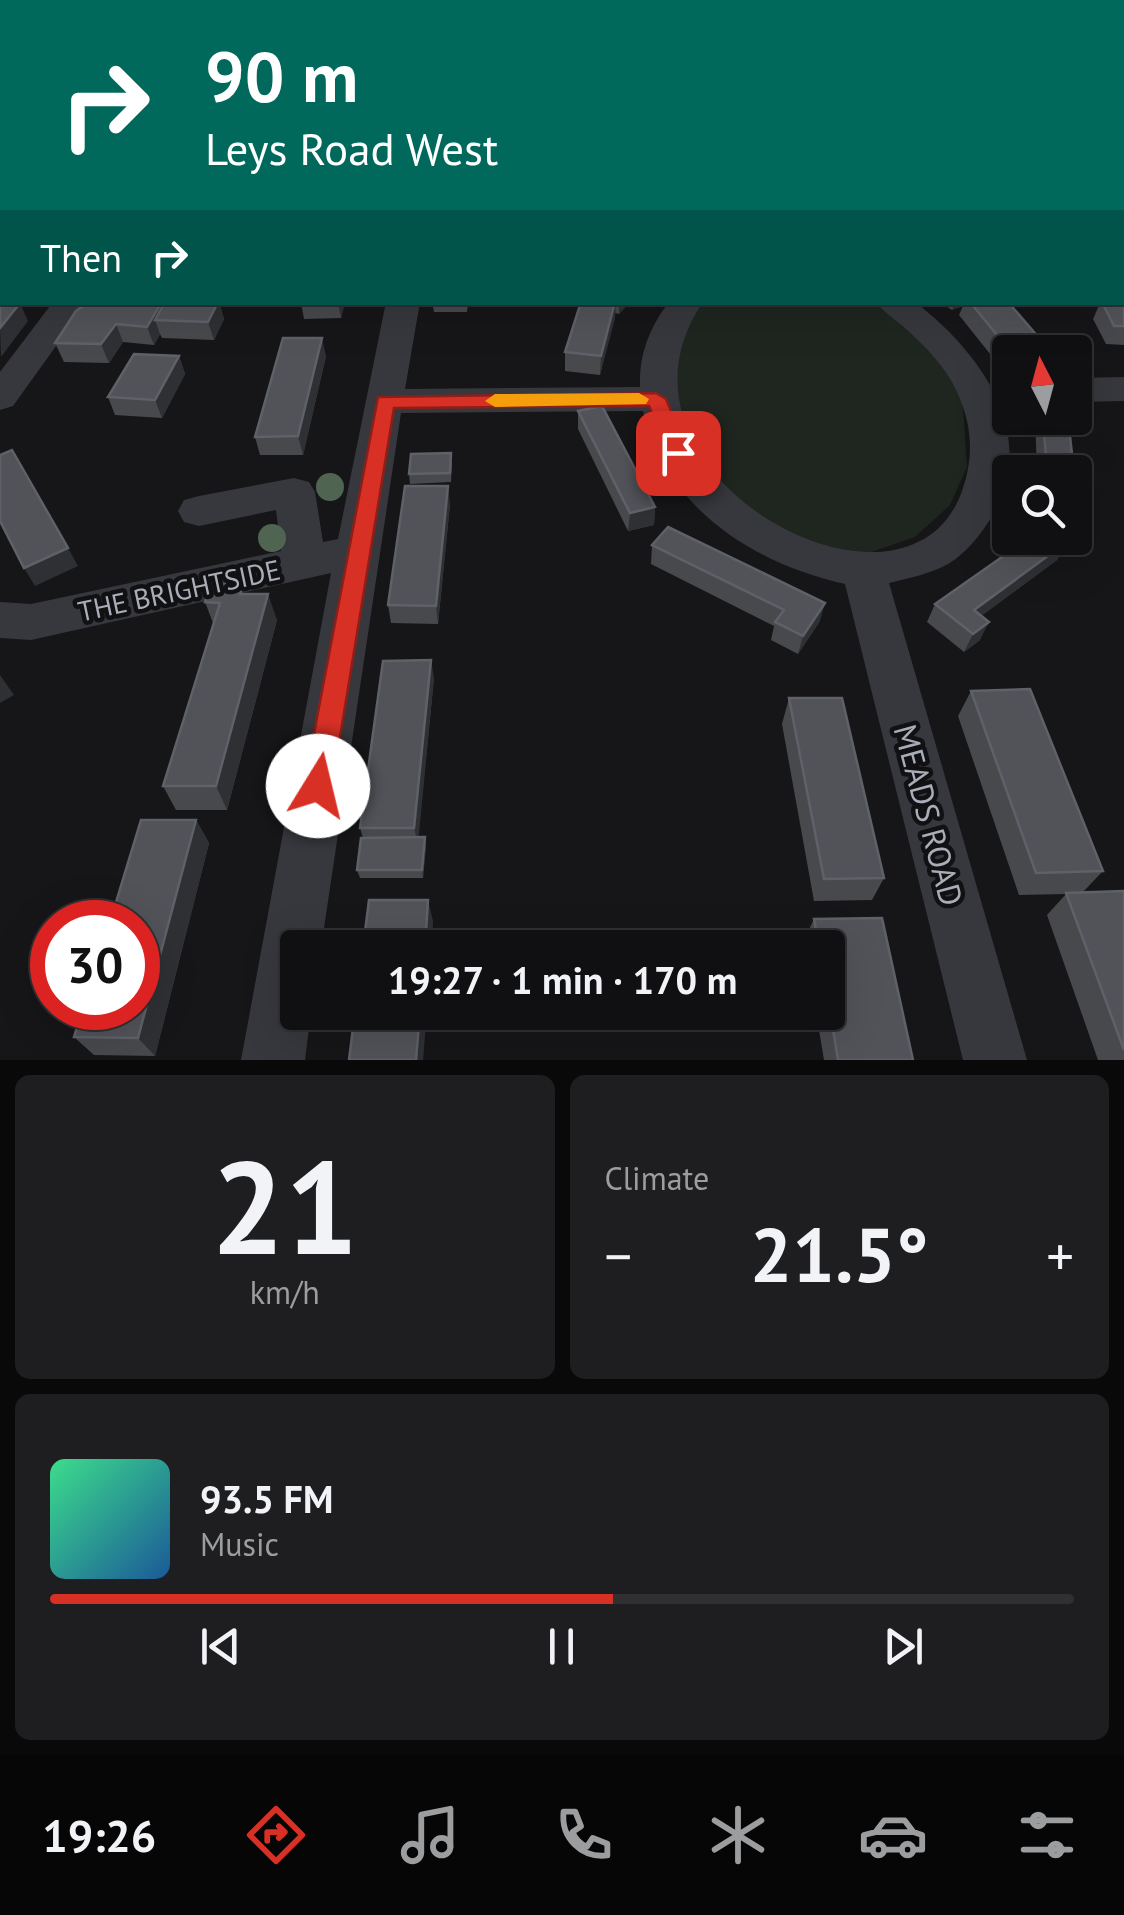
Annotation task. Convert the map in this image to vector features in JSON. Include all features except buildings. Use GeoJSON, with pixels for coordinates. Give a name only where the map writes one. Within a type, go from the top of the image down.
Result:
{"type":"FeatureCollection","features":[{"type":"Feature","properties":{"kind":"street"},"geometry":{"type":"LineString","coordinates":[[0,398],[69,305]]}},
{"type":"Feature","properties":{"kind":"street"},"geometry":{"type":"LineString","coordinates":[[273,1060],[357,551],[402,305]]}},
{"type":"Feature","properties":{"kind":"street"},"geometry":{"type":"LineString","coordinates":[[685,305],[662,344],[656,399],[678,453],[695,479],[733,518],[782,549],[863,569],[922,558],[957,534],[976,509],[988,480],[991,448],[986,410],[992,396]]}},
{"type":"Feature","properties":{"kind":"street"},"geometry":{"type":"LineString","coordinates":[[898,305],[992,389]]}},
{"type":"Feature","properties":{"kind":"street"},"geometry":{"type":"LineString","coordinates":[[1092,389],[1124,388]]}},
{"type":"Feature","properties":{"kind":"street"},"geometry":{"type":"LineString","coordinates":[[385,402],[656,399]]}},
{"type":"Feature","properties":{"kind":"street"},"geometry":{"type":"LineString","coordinates":[[199,512],[294,492],[304,562]]}},
{"type":"Feature","properties":{"kind":"street","name":"THE BRIGHTSIDE"},"geometry":{"type":"LineString","coordinates":[[0,620],[32,622],[357,551]]}},
{"type":"Feature","properties":{"kind":"street","name":"MEADS ROAD"},"geometry":{"type":"LineString","coordinates":[[863,569],[995,1060]]}},
{"type":"Feature","properties":{"kind":"shaded area"},"geometry":{"type":"Polygon","coordinates":[[[698,305],[880,305],[928,343],[962,392],[967,467],[950,505],[915,537],[860,556],[799,540],[741,509],[699,466],[669,400],[669,361],[698,305]]]}},
{"type":"Feature","properties":{"kind":"slow traffic"},"geometry":{"type":"LineString","coordinates":[[495,401],[639,399]]}},
{"type":"Feature","properties":{"kind":"route"},"geometry":{"type":"LineString","coordinates":[[318,786],[385,402],[656,399],[678,453]]}}]}
